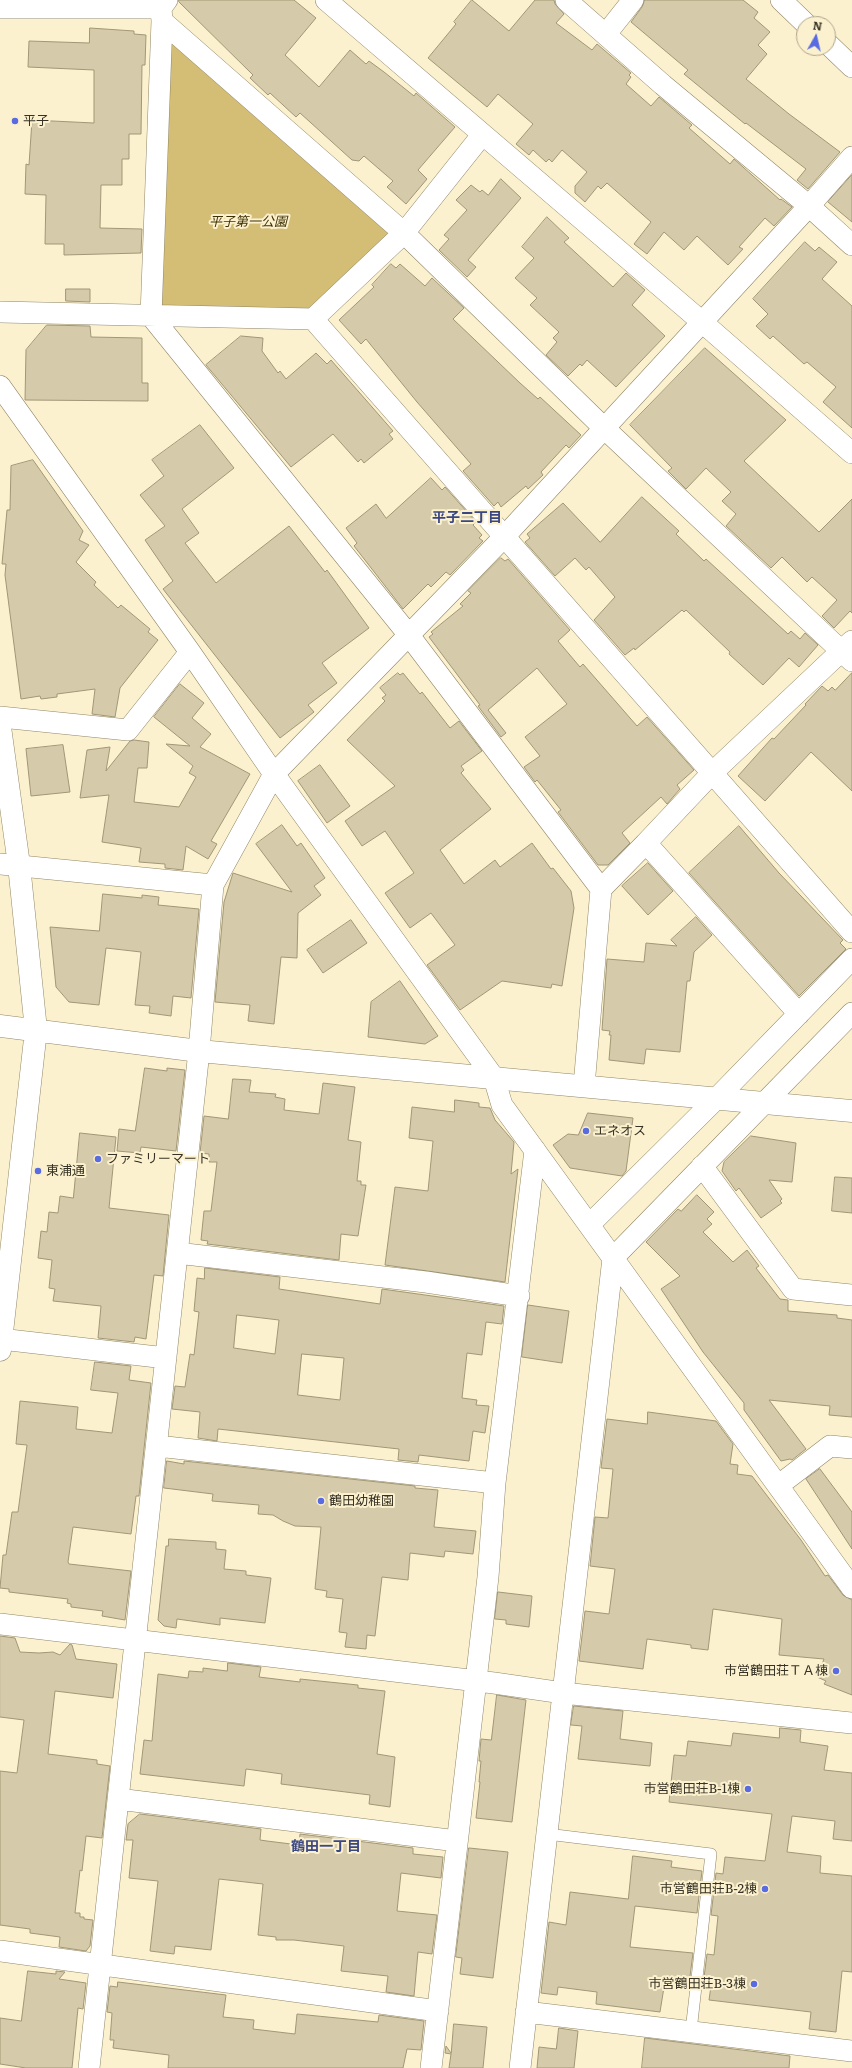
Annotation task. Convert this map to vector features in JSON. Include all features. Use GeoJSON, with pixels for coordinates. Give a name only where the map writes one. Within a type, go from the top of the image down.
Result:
{"type":"FeatureCollection","features":[{"type":"Feature","properties":{"kind":"street"},"geometry":{"type":"LineString","coordinates":[[326,0],[702,322],[852,453]]}},
{"type":"Feature","properties":{"kind":"street"},"geometry":{"type":"LineString","coordinates":[[566,0],[663,85],[809,206],[852,245]]}},
{"type":"Feature","properties":{"kind":"street"},"geometry":{"type":"LineString","coordinates":[[606,34],[633,0]]}},
{"type":"Feature","properties":{"kind":"street"},"geometry":{"type":"LineString","coordinates":[[781,0],[798,16]]}},
{"type":"Feature","properties":{"kind":"street"},"geometry":{"type":"LineString","coordinates":[[0,8],[163,10],[404,233],[604,428],[849,651],[712,773],[601,889],[584,1086]]}},
{"type":"Feature","properties":{"kind":"street"},"geometry":{"type":"LineString","coordinates":[[163,10],[151,316],[408,634],[601,889]]}},
{"type":"Feature","properties":{"kind":"street"},"geometry":{"type":"LineString","coordinates":[[836,52],[852,67]]}},
{"type":"Feature","properties":{"kind":"street"},"geometry":{"type":"LineString","coordinates":[[0,312],[313,319],[404,233],[482,135]]}},
{"type":"Feature","properties":{"kind":"street"},"geometry":{"type":"LineString","coordinates":[[89,2068],[199,1051],[213,885],[274,774],[408,634],[504,537],[809,206],[852,157]]}},
{"type":"Feature","properties":{"kind":"street"},"geometry":{"type":"LineString","coordinates":[[313,319],[852,932]]}},
{"type":"Feature","properties":{"kind":"street"},"geometry":{"type":"LineString","coordinates":[[0,386],[190,652],[274,774],[494,1078],[502,1105],[779,1485],[852,1588]]}},
{"type":"Feature","properties":{"kind":"street"},"geometry":{"type":"LineString","coordinates":[[0,717],[128,730],[190,652]]}},
{"type":"Feature","properties":{"kind":"street"},"geometry":{"type":"LineString","coordinates":[[0,727],[10,865],[36,1030],[0,1343],[166,1358]]}},
{"type":"Feature","properties":{"kind":"street"},"geometry":{"type":"LineString","coordinates":[[646,843],[799,1014]]}},
{"type":"Feature","properties":{"kind":"street"},"geometry":{"type":"LineString","coordinates":[[10,865],[213,885]]}},
{"type":"Feature","properties":{"kind":"street"},"geometry":{"type":"LineString","coordinates":[[589,1225],[717,1098],[852,959]]}},
{"type":"Feature","properties":{"kind":"street"},"geometry":{"type":"LineString","coordinates":[[520,2068],[613,1258],[763,1102],[852,1013]]}},
{"type":"Feature","properties":{"kind":"street"},"geometry":{"type":"LineString","coordinates":[[0,1026],[199,1051],[852,1111]]}},
{"type":"Feature","properties":{"kind":"street"},"geometry":{"type":"LineString","coordinates":[[431,2068],[488,1577],[495,1483],[519,1296],[535,1150]]}},
{"type":"Feature","properties":{"kind":"street"},"geometry":{"type":"LineString","coordinates":[[702,1166],[793,1289],[852,1295]]}},
{"type":"Feature","properties":{"kind":"street"},"geometry":{"type":"LineString","coordinates":[[177,1253],[426,1282],[519,1296]]}},
{"type":"Feature","properties":{"kind":"street"},"geometry":{"type":"LineString","coordinates":[[157,1446],[495,1483]]}},
{"type":"Feature","properties":{"kind":"street"},"geometry":{"type":"LineString","coordinates":[[779,1485],[830,1446],[852,1448]]}},
{"type":"Feature","properties":{"kind":"street"},"geometry":{"type":"LineString","coordinates":[[0,1624],[475,1682],[494,1683],[563,1693],[852,1723]]}},
{"type":"Feature","properties":{"kind":"street"},"geometry":{"type":"LineString","coordinates":[[118,1799],[457,1841]]}},
{"type":"Feature","properties":{"kind":"street"},"geometry":{"type":"LineString","coordinates":[[0,1951],[438,2011]]}},
{"type":"Feature","properties":{"kind":"street"},"geometry":{"type":"LineString","coordinates":[[526,2012],[852,2051]]}},
{"type":"Feature","properties":{"kind":"lane"},"geometry":{"type":"LineString","coordinates":[[547,1834],[711,1854],[691,2031]]}},
{"type":"Feature","properties":{"kind":"green space","name":"平子第一公園"},"geometry":{"type":"Polygon","coordinates":[[[162,27],[396,232],[309,315],[154,309],[162,27]]]}},
{"type":"Feature","properties":{"kind":"building"},"geometry":{"type":"Polygon","coordinates":[[[179,0],[294,0],[316,18],[285,55],[319,87],[350,50],[366,64],[369,61],[414,96],[416,93],[455,127],[418,170],[427,179],[406,204],[387,187],[393,181],[364,156],[359,161],[352,160],[300,113],[296,117],[270,93],[268,95],[250,78],[253,75],[179,2],[179,0]]]}},
{"type":"Feature","properties":{"kind":"building"},"geometry":{"type":"Polygon","coordinates":[[[472,0],[509,31],[535,0],[554,0],[555,4],[564,14],[556,23],[592,50],[597,44],[631,73],[629,75],[631,77],[626,84],[651,106],[659,97],[692,125],[689,128],[730,164],[734,159],[780,200],[781,199],[792,207],[774,226],[765,218],[739,247],[743,249],[728,265],[697,236],[684,250],[664,232],[647,254],[634,244],[651,222],[607,183],[601,189],[598,186],[585,202],[575,193],[575,186],[587,172],[562,150],[552,162],[549,159],[546,162],[533,150],[529,155],[516,144],[533,124],[498,94],[487,107],[428,58],[456,24],[454,22],[472,0]]]}},
{"type":"Feature","properties":{"kind":"building"},"geometry":{"type":"Polygon","coordinates":[[[645,0],[743,0],[758,12],[754,18],[770,32],[758,45],[767,54],[746,79],[789,114],[840,152],[808,189],[797,180],[806,169],[746,123],[745,124],[684,74],[688,70],[631,22],[642,7],[645,0]]]}},
{"type":"Feature","properties":{"kind":"building"},"geometry":{"type":"Polygon","coordinates":[[[90,28],[134,31],[134,34],[146,35],[145,65],[142,65],[141,134],[129,134],[129,159],[122,159],[122,185],[101,185],[100,228],[142,229],[141,253],[64,255],[64,244],[45,244],[46,195],[25,194],[26,164],[29,165],[32,120],[94,123],[94,70],[28,67],[29,41],[89,43],[90,28]]]}},
{"type":"Feature","properties":{"kind":"building"},"geometry":{"type":"Polygon","coordinates":[[[852,175],[852,222],[828,202],[852,175]]]}},
{"type":"Feature","properties":{"kind":"building"},"geometry":{"type":"Polygon","coordinates":[[[501,179],[521,198],[468,260],[476,267],[467,277],[439,250],[449,239],[444,235],[467,210],[456,200],[471,185],[480,192],[482,190],[488,195],[501,179]]]}},
{"type":"Feature","properties":{"kind":"building"},"geometry":{"type":"Polygon","coordinates":[[[547,217],[569,238],[564,242],[613,287],[626,273],[645,290],[632,305],[665,336],[616,387],[587,360],[582,366],[580,364],[568,376],[546,355],[557,342],[553,338],[559,332],[530,305],[537,298],[515,278],[534,258],[522,247],[547,217]]]}},
{"type":"Feature","properties":{"kind":"building"},"geometry":{"type":"Polygon","coordinates":[[[805,242],[815,251],[819,247],[837,262],[822,279],[852,306],[852,428],[823,402],[836,387],[807,362],[804,364],[773,336],[770,339],[756,326],[768,314],[753,299],[805,242]]]}},
{"type":"Feature","properties":{"kind":"building"},"geometry":{"type":"Polygon","coordinates":[[[391,264],[396,268],[400,264],[425,286],[432,278],[464,308],[453,319],[520,383],[538,399],[540,397],[581,435],[569,448],[566,445],[541,472],[543,475],[528,489],[526,486],[501,507],[498,502],[494,506],[463,471],[471,464],[417,402],[366,339],[361,344],[339,320],[374,287],[372,285],[391,264]]]}},
{"type":"Feature","properties":{"kind":"building"},"geometry":{"type":"Polygon","coordinates":[[[66,289],[90,289],[90,302],[66,301],[66,289]]]}},
{"type":"Feature","properties":{"kind":"building"},"geometry":{"type":"Polygon","coordinates":[[[47,325],[90,326],[91,337],[142,338],[142,383],[148,383],[148,401],[25,400],[26,350],[47,325]]]}},
{"type":"Feature","properties":{"kind":"building"},"geometry":{"type":"Polygon","coordinates":[[[241,336],[263,338],[262,351],[278,373],[280,371],[286,379],[316,353],[327,364],[331,360],[393,431],[389,434],[393,439],[364,463],[361,459],[358,462],[333,434],[291,467],[206,365],[241,336]]]}},
{"type":"Feature","properties":{"kind":"building"},"geometry":{"type":"Polygon","coordinates":[[[705,348],[786,420],[744,461],[819,532],[852,499],[852,613],[850,611],[834,628],[822,616],[837,600],[812,577],[807,582],[782,557],[771,568],[726,526],[736,514],[722,501],[731,492],[706,468],[686,489],[668,471],[672,468],[630,425],[705,348]]]}},
{"type":"Feature","properties":{"kind":"building"},"geometry":{"type":"Polygon","coordinates":[[[200,425],[234,468],[182,509],[199,533],[185,543],[216,583],[289,526],[325,572],[327,570],[369,628],[322,663],[337,683],[308,705],[314,712],[280,738],[163,589],[173,581],[145,540],[165,526],[140,495],[164,476],[152,460],[200,425]]]}},
{"type":"Feature","properties":{"kind":"building"},"geometry":{"type":"Polygon","coordinates":[[[33,460],[83,531],[79,540],[89,545],[76,562],[96,582],[94,585],[118,608],[121,605],[150,629],[148,632],[158,640],[120,688],[115,717],[92,714],[95,689],[57,694],[57,697],[41,699],[40,696],[21,699],[5,575],[6,564],[2,564],[7,510],[10,510],[11,466],[33,460]]]}},
{"type":"Feature","properties":{"kind":"building"},"geometry":{"type":"Polygon","coordinates":[[[431,478],[442,490],[445,487],[476,522],[473,525],[482,535],[479,538],[483,541],[450,575],[446,572],[431,587],[428,584],[403,609],[354,546],[357,543],[346,528],[376,504],[386,518],[431,478]]]}},
{"type":"Feature","properties":{"kind":"building"},"geometry":{"type":"Polygon","coordinates":[[[642,497],[679,531],[676,534],[704,561],[706,559],[788,634],[791,631],[800,639],[805,633],[818,645],[799,667],[789,658],[763,685],[729,654],[730,652],[686,610],[684,612],[682,610],[635,650],[634,648],[625,655],[594,620],[615,597],[589,567],[586,570],[575,558],[555,576],[525,542],[530,538],[527,534],[563,503],[600,542],[642,497]]]}},
{"type":"Feature","properties":{"kind":"building"},"geometry":{"type":"Polygon","coordinates":[[[501,558],[505,561],[508,559],[570,630],[558,641],[580,667],[583,664],[637,726],[647,717],[694,770],[677,785],[680,789],[667,804],[661,797],[622,833],[630,843],[608,865],[598,865],[558,812],[561,810],[537,780],[535,782],[524,767],[540,756],[525,737],[567,704],[537,668],[488,710],[506,733],[501,737],[478,706],[480,705],[429,637],[433,634],[431,632],[463,606],[460,604],[471,593],[468,591],[501,558]]]}},
{"type":"Feature","properties":{"kind":"building"},"geometry":{"type":"Polygon","coordinates":[[[398,673],[400,675],[403,673],[420,694],[422,692],[450,728],[459,721],[482,751],[461,766],[464,770],[461,773],[491,809],[440,850],[464,884],[495,860],[500,867],[532,843],[551,869],[553,868],[571,891],[574,908],[562,986],[552,984],[551,988],[502,981],[460,1010],[427,965],[455,945],[431,913],[410,928],[385,893],[414,873],[385,831],[362,846],[345,821],[395,786],[347,740],[385,701],[382,698],[386,695],[380,688],[398,673]]]}},
{"type":"Feature","properties":{"kind":"building"},"geometry":{"type":"Polygon","coordinates":[[[852,673],[852,791],[811,752],[765,801],[738,776],[772,738],[774,739],[806,705],[805,704],[822,686],[828,691],[832,687],[835,690],[852,673]]]}},
{"type":"Feature","properties":{"kind":"building"},"geometry":{"type":"Polygon","coordinates":[[[180,684],[204,703],[192,718],[211,734],[200,747],[250,774],[211,841],[217,844],[208,859],[186,846],[183,870],[165,868],[165,864],[139,862],[141,848],[102,842],[109,795],[80,798],[87,750],[110,747],[106,771],[130,741],[134,740],[149,742],[147,768],[138,768],[134,802],[179,807],[196,777],[189,773],[193,766],[166,744],[190,746],[154,717],[180,684]]]}},
{"type":"Feature","properties":{"kind":"building"},"geometry":{"type":"Polygon","coordinates":[[[63,745],[70,792],[31,796],[26,749],[63,745]]]}},
{"type":"Feature","properties":{"kind":"building"},"geometry":{"type":"Polygon","coordinates":[[[320,765],[350,806],[327,823],[298,781],[320,765]]]}},
{"type":"Feature","properties":{"kind":"building"},"geometry":{"type":"Polygon","coordinates":[[[282,825],[297,846],[301,843],[325,878],[314,886],[321,895],[298,913],[297,958],[281,957],[274,1024],[248,1021],[250,1005],[215,1002],[224,902],[233,873],[292,892],[256,844],[282,825]]]}},
{"type":"Feature","properties":{"kind":"building"},"geometry":{"type":"Polygon","coordinates":[[[739,826],[779,873],[843,940],[840,943],[846,949],[799,996],[689,873],[739,826]]]}},
{"type":"Feature","properties":{"kind":"building"},"geometry":{"type":"Polygon","coordinates":[[[648,863],[673,891],[648,915],[622,886],[648,863]]]}},
{"type":"Feature","properties":{"kind":"building"},"geometry":{"type":"Polygon","coordinates":[[[103,894],[142,898],[142,895],[159,897],[158,905],[199,909],[191,998],[173,996],[171,1016],[149,1013],[150,1006],[135,1005],[141,952],[106,948],[99,1005],[69,1002],[56,987],[50,927],[99,931],[103,894]]]}},
{"type":"Feature","properties":{"kind":"building"},"geometry":{"type":"Polygon","coordinates":[[[696,917],[712,935],[694,952],[690,981],[687,981],[680,1052],[646,1049],[644,1064],[609,1060],[611,1035],[609,1035],[610,1031],[602,1030],[607,959],[644,962],[646,943],[677,946],[671,940],[696,917]]]}},
{"type":"Feature","properties":{"kind":"building"},"geometry":{"type":"Polygon","coordinates":[[[351,920],[367,943],[323,973],[307,950],[351,920]]]}},
{"type":"Feature","properties":{"kind":"building"},"geometry":{"type":"Polygon","coordinates":[[[400,981],[438,1036],[425,1044],[368,1037],[371,1002],[400,981]]]}},
{"type":"Feature","properties":{"kind":"building"},"geometry":{"type":"Polygon","coordinates":[[[145,1068],[167,1071],[167,1068],[185,1070],[176,1151],[141,1147],[140,1153],[117,1151],[119,1129],[135,1131],[145,1068]]]}},
{"type":"Feature","properties":{"kind":"building"},"geometry":{"type":"Polygon","coordinates":[[[233,1079],[251,1080],[249,1092],[276,1094],[275,1097],[285,1099],[284,1110],[319,1114],[323,1083],[355,1087],[348,1140],[361,1142],[357,1181],[361,1181],[361,1185],[366,1185],[358,1236],[341,1234],[339,1260],[207,1244],[208,1241],[201,1240],[204,1211],[211,1211],[217,1162],[209,1162],[209,1154],[200,1153],[204,1116],[228,1119],[233,1079]]]}},
{"type":"Feature","properties":{"kind":"building"},"geometry":{"type":"Polygon","coordinates":[[[455,1100],[479,1103],[479,1107],[490,1108],[495,1120],[514,1142],[511,1174],[518,1169],[505,1282],[385,1265],[395,1187],[428,1191],[433,1141],[409,1138],[412,1107],[454,1112],[455,1100]]]}},
{"type":"Feature","properties":{"kind":"building"},"geometry":{"type":"Polygon","coordinates":[[[588,1113],[633,1118],[626,1171],[622,1176],[570,1168],[553,1145],[568,1134],[578,1135],[588,1113]]]}},
{"type":"Feature","properties":{"kind":"building"},"geometry":{"type":"Polygon","coordinates":[[[80,1133],[116,1137],[109,1208],[169,1215],[163,1276],[154,1275],[146,1339],[135,1337],[134,1342],[98,1338],[101,1306],[53,1301],[55,1289],[49,1288],[52,1260],[38,1258],[41,1231],[47,1232],[49,1212],[58,1213],[60,1196],[73,1198],[80,1133]]]}},
{"type":"Feature","properties":{"kind":"building"},"geometry":{"type":"Polygon","coordinates":[[[751,1136],[796,1143],[792,1182],[769,1180],[782,1199],[780,1201],[782,1203],[761,1218],[739,1188],[736,1191],[722,1171],[724,1162],[751,1136]]]}},
{"type":"Feature","properties":{"kind":"building"},"geometry":{"type":"Polygon","coordinates":[[[835,1177],[852,1178],[852,1213],[832,1211],[835,1177]]]}},
{"type":"Feature","properties":{"kind":"building"},"geometry":{"type":"Polygon","coordinates":[[[697,1195],[714,1212],[707,1219],[712,1224],[703,1232],[733,1262],[747,1250],[759,1266],[756,1268],[780,1299],[788,1300],[788,1311],[837,1315],[837,1318],[852,1320],[852,1417],[829,1415],[830,1406],[769,1400],[806,1449],[792,1460],[781,1461],[744,1410],[744,1403],[703,1352],[661,1289],[680,1276],[646,1242],[678,1209],[681,1211],[697,1195]]]}},
{"type":"Feature","properties":{"kind":"building"},"geometry":{"type":"Polygon","coordinates":[[[205,1268],[280,1277],[279,1289],[380,1304],[382,1289],[504,1306],[502,1324],[486,1322],[482,1355],[467,1353],[462,1398],[477,1400],[476,1405],[489,1406],[485,1433],[473,1431],[469,1461],[419,1455],[418,1462],[398,1460],[399,1449],[218,1429],[217,1441],[198,1438],[200,1412],[172,1409],[175,1386],[185,1387],[190,1354],[194,1355],[199,1312],[194,1311],[197,1278],[204,1279],[205,1268]],[[237,1315],[234,1348],[275,1354],[279,1320],[237,1315]],[[302,1354],[298,1395],[340,1400],[344,1358],[302,1354]]]}},
{"type":"Feature","properties":{"kind":"building"},"geometry":{"type":"Polygon","coordinates":[[[528,1305],[569,1311],[562,1363],[522,1357],[528,1305]]]}},
{"type":"Feature","properties":{"kind":"building"},"geometry":{"type":"Polygon","coordinates":[[[95,1362],[131,1366],[129,1380],[151,1383],[139,1496],[136,1496],[131,1534],[73,1527],[68,1562],[69,1564],[131,1571],[125,1620],[102,1616],[103,1611],[71,1607],[71,1604],[67,1603],[68,1599],[9,1592],[9,1589],[0,1588],[3,1555],[6,1555],[12,1512],[18,1512],[27,1445],[16,1444],[20,1401],[78,1407],[76,1429],[112,1433],[118,1393],[91,1390],[95,1362]]]}},
{"type":"Feature","properties":{"kind":"building"},"geometry":{"type":"Polygon","coordinates":[[[648,1412],[716,1421],[733,1444],[730,1464],[738,1465],[737,1474],[752,1476],[801,1540],[825,1576],[828,1575],[843,1595],[852,1600],[852,1695],[824,1684],[826,1681],[817,1677],[824,1659],[779,1655],[782,1619],[713,1609],[708,1650],[691,1648],[691,1645],[647,1639],[643,1669],[579,1661],[585,1611],[609,1614],[615,1569],[590,1566],[595,1517],[608,1518],[613,1469],[601,1468],[607,1419],[647,1424],[648,1412]]]}},
{"type":"Feature","properties":{"kind":"building"},"geometry":{"type":"Polygon","coordinates":[[[167,1461],[184,1464],[184,1461],[415,1486],[415,1488],[438,1490],[434,1527],[476,1531],[473,1554],[445,1551],[444,1557],[410,1553],[408,1580],[382,1577],[375,1636],[367,1635],[366,1649],[345,1647],[347,1633],[339,1632],[343,1599],[326,1597],[327,1591],[315,1589],[321,1527],[295,1526],[273,1515],[258,1514],[259,1505],[212,1501],[213,1494],[164,1488],[167,1461]]]}},
{"type":"Feature","properties":{"kind":"building"},"geometry":{"type":"Polygon","coordinates":[[[820,1469],[852,1512],[852,1549],[806,1479],[820,1469]]]}},
{"type":"Feature","properties":{"kind":"building"},"geometry":{"type":"Polygon","coordinates":[[[169,1539],[216,1542],[216,1549],[226,1550],[224,1569],[246,1571],[246,1575],[271,1578],[265,1623],[220,1618],[220,1625],[177,1619],[176,1628],[164,1626],[158,1620],[166,1546],[168,1546],[169,1539]]]}},
{"type":"Feature","properties":{"kind":"building"},"geometry":{"type":"Polygon","coordinates":[[[498,1592],[532,1596],[529,1627],[506,1624],[506,1620],[495,1619],[498,1592]]]}},
{"type":"Feature","properties":{"kind":"building"},"geometry":{"type":"Polygon","coordinates":[[[0,1636],[15,1638],[20,1652],[53,1652],[60,1655],[70,1644],[72,1645],[76,1659],[117,1664],[113,1698],[55,1691],[48,1754],[97,1760],[97,1764],[110,1766],[102,1838],[86,1836],[82,1871],[80,1870],[75,1913],[80,1913],[80,1917],[84,1917],[84,1919],[93,1920],[90,1946],[86,1951],[59,1947],[60,1937],[30,1933],[30,1929],[0,1925],[0,1771],[17,1773],[24,1720],[0,1717],[0,1636]]]}},
{"type":"Feature","properties":{"kind":"building"},"geometry":{"type":"Polygon","coordinates":[[[228,1663],[261,1667],[259,1677],[300,1682],[300,1679],[358,1685],[358,1688],[385,1691],[377,1754],[395,1757],[390,1807],[369,1804],[370,1795],[281,1784],[282,1774],[246,1769],[244,1786],[140,1774],[144,1740],[152,1741],[158,1674],[188,1678],[189,1671],[203,1672],[203,1668],[227,1671],[228,1663]]]}},
{"type":"Feature","properties":{"kind":"building"},"geometry":{"type":"Polygon","coordinates":[[[497,1695],[526,1700],[512,1822],[476,1818],[480,1782],[481,1761],[479,1761],[481,1739],[491,1740],[497,1695]]]}},
{"type":"Feature","properties":{"kind":"building"},"geometry":{"type":"Polygon","coordinates":[[[574,1706],[623,1711],[620,1739],[652,1743],[650,1766],[578,1759],[582,1726],[571,1725],[574,1706]]]}},
{"type":"Feature","properties":{"kind":"building"},"geometry":{"type":"Polygon","coordinates":[[[780,1728],[801,1730],[800,1742],[828,1746],[824,1770],[852,1773],[852,1841],[833,1839],[835,1821],[792,1816],[787,1852],[821,1856],[820,1873],[852,1876],[852,1972],[842,1971],[836,2032],[809,2029],[811,2012],[709,2000],[711,1986],[703,1985],[707,1954],[714,1955],[718,1916],[711,1915],[716,1873],[723,1874],[725,1857],[765,1861],[772,1814],[669,1802],[674,1755],[686,1756],[688,1741],[731,1746],[733,1733],[779,1738],[780,1728]]]}},
{"type":"Feature","properties":{"kind":"building"},"geometry":{"type":"Polygon","coordinates":[[[140,1814],[261,1829],[260,1840],[267,1841],[299,1845],[300,1834],[413,1848],[413,1854],[443,1857],[441,1878],[401,1873],[397,1911],[437,1915],[432,1954],[418,1952],[414,1996],[386,1992],[388,1976],[341,1971],[344,1946],[294,1940],[276,1940],[276,1937],[258,1935],[263,1884],[219,1879],[211,1950],[175,1946],[174,1954],[150,1951],[158,1881],[129,1878],[133,1840],[126,1840],[128,1824],[140,1814]]]}},
{"type":"Feature","properties":{"kind":"building"},"geometry":{"type":"Polygon","coordinates":[[[469,1848],[508,1852],[493,1978],[460,1974],[462,1958],[456,1957],[469,1848]]]}},
{"type":"Feature","properties":{"kind":"building"},"geometry":{"type":"Polygon","coordinates":[[[633,1856],[672,1861],[671,1867],[702,1871],[697,1913],[635,1906],[630,1947],[693,1953],[689,1984],[665,1981],[660,2012],[596,2004],[597,1992],[558,1987],[557,1995],[541,1993],[549,1922],[566,1925],[570,1892],[628,1899],[633,1856]]]}},
{"type":"Feature","properties":{"kind":"building"},"geometry":{"type":"Polygon","coordinates":[[[28,1971],[56,1974],[56,1971],[65,1972],[59,1979],[86,1983],[83,2009],[78,2008],[72,2068],[26,2068],[0,2064],[0,2018],[21,2021],[28,1971]]]}},
{"type":"Feature","properties":{"kind":"building"},"geometry":{"type":"Polygon","coordinates":[[[118,1982],[226,1995],[223,2017],[254,2020],[253,2029],[295,2034],[297,2014],[378,2022],[379,2015],[424,2021],[421,2050],[407,2049],[403,2068],[168,2068],[169,2055],[113,2048],[114,2040],[110,2040],[112,2013],[107,2012],[110,1986],[117,1987],[118,1982]]]}},
{"type":"Feature","properties":{"kind":"building"},"geometry":{"type":"Polygon","coordinates":[[[454,2024],[487,2027],[483,2068],[449,2068],[451,2054],[445,2053],[446,2046],[451,2053],[454,2024]]]}},
{"type":"Feature","properties":{"kind":"building"},"geometry":{"type":"Polygon","coordinates":[[[559,2028],[578,2031],[574,2068],[537,2068],[539,2047],[556,2049],[559,2028]]]}},
{"type":"Feature","properties":{"kind":"building"},"geometry":{"type":"Polygon","coordinates":[[[645,2038],[790,2056],[789,2068],[642,2068],[645,2038]]]}},
{"type":"Feature","properties":{"kind":"place","name":"平子"},"geometry":{"type":"Point","coordinates":[15,121]}},
{"type":"Feature","properties":{"kind":"place","name":"エネオス"},"geometry":{"type":"Point","coordinates":[586,1131]}},
{"type":"Feature","properties":{"kind":"place","name":"ファミリーマート"},"geometry":{"type":"Point","coordinates":[98,1159]}},
{"type":"Feature","properties":{"kind":"place","name":"東浦通"},"geometry":{"type":"Point","coordinates":[38,1171]}},
{"type":"Feature","properties":{"kind":"place","name":"鶴田幼稚園"},"geometry":{"type":"Point","coordinates":[321,1501]}},
{"type":"Feature","properties":{"kind":"place","name":"市営鶴田荘ＴＡ棟"},"geometry":{"type":"Point","coordinates":[836,1671]}},
{"type":"Feature","properties":{"kind":"place","name":"市営鶴田荘B-1棟"},"geometry":{"type":"Point","coordinates":[748,1789]}},
{"type":"Feature","properties":{"kind":"place","name":"市営鶴田荘B-2棟"},"geometry":{"type":"Point","coordinates":[765,1889]}},
{"type":"Feature","properties":{"kind":"place","name":"市営鶴田荘B-3棟"},"geometry":{"type":"Point","coordinates":[754,1984]}},
{"type":"Feature","properties":{"kind":"district","name":"平子二丁目"},"geometry":{"type":"Point","coordinates":[467,518]}},
{"type":"Feature","properties":{"kind":"district","name":"鶴田一丁目"},"geometry":{"type":"Point","coordinates":[326,1847]}}]}
